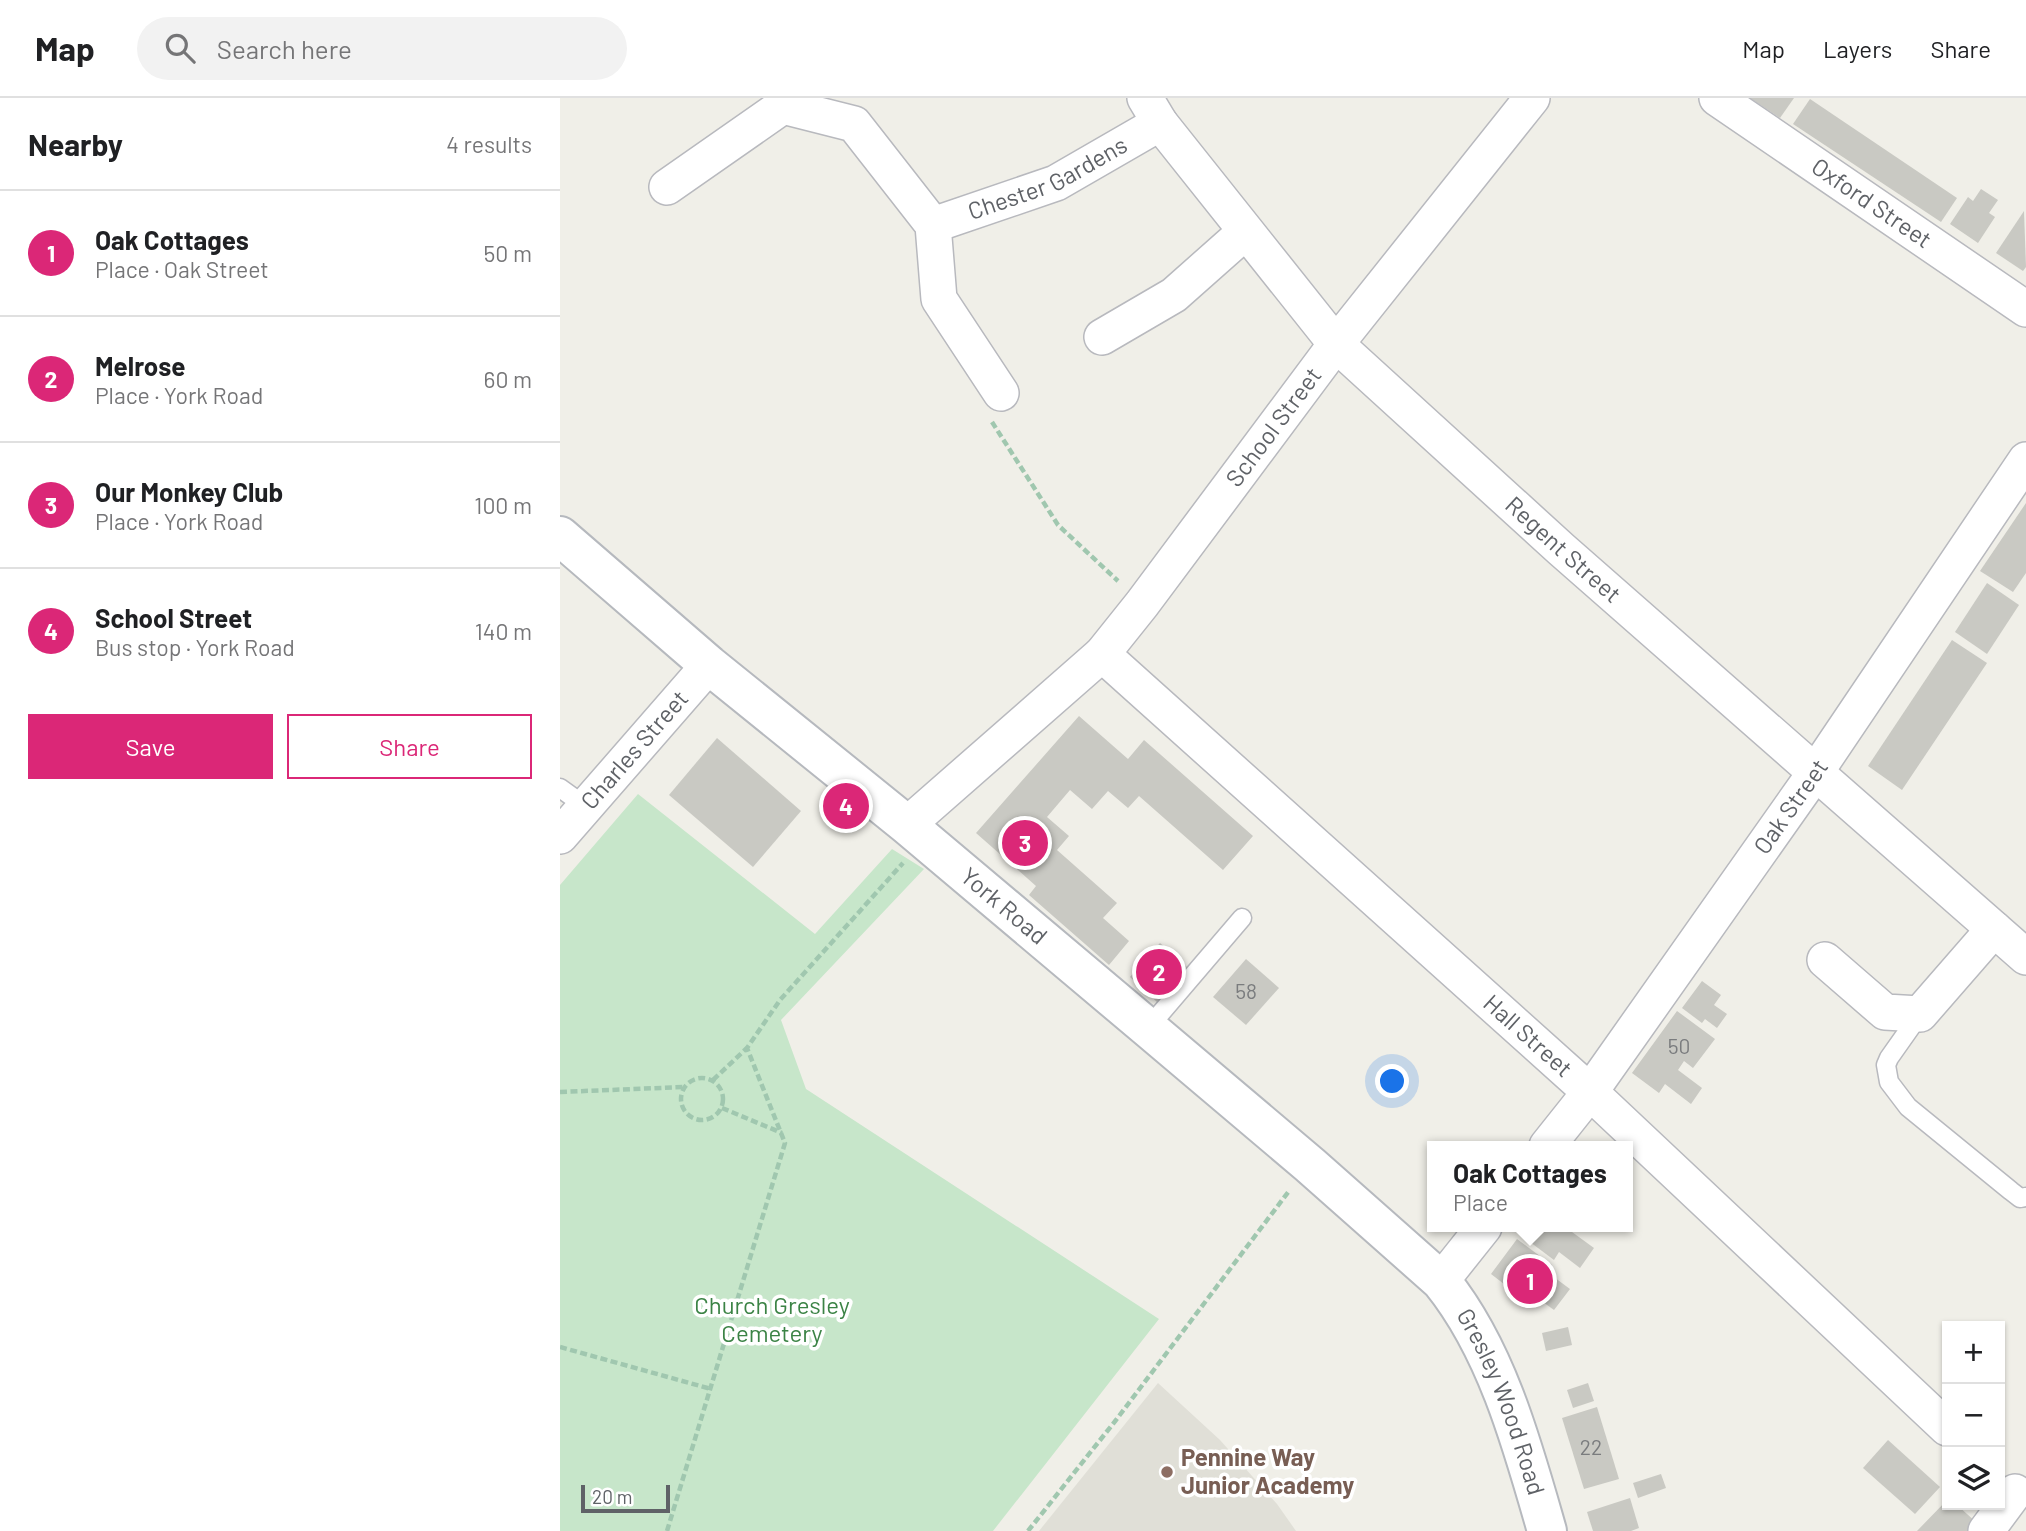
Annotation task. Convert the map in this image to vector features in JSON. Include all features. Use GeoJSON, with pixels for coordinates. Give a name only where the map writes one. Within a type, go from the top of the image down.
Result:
{"type":"FeatureCollection","features":[{"type":"Feature","properties":{"kind":"street","name":"School Street"},"geometry":{"type":"LineString","coordinates":[[916,832],[1102,654],[1336,344],[1532,98]]}},
{"type":"Feature","properties":{"kind":"street","name":"Oxford Street"},"geometry":{"type":"LineString","coordinates":[[1717,98],[2026,309]]}},
{"type":"Feature","properties":{"kind":"street"},"geometry":{"type":"LineString","coordinates":[[667,187],[783,106],[854,124],[933,225],[939,299],[1001,393]]}},
{"type":"Feature","properties":{"kind":"street","name":"Regent Street"},"geometry":{"type":"LineString","coordinates":[[1152,111],[1336,344],[1561,549],[2026,957]]}},
{"type":"Feature","properties":{"kind":"street","name":"Chester Gardens"},"geometry":{"type":"LineString","coordinates":[[933,225],[1056,183],[1152,111]]}},
{"type":"Feature","properties":{"kind":"street"},"geometry":{"type":"LineString","coordinates":[[1102,337],[1174,295],[1245,232]]}},
{"type":"Feature","properties":{"kind":"street","name":"Oak Street"},"geometry":{"type":"LineString","coordinates":[[1551,1141],[1590,1092],[1815,773],[2026,460]]}},
{"type":"Feature","properties":{"kind":"street","name":"York Road"},"geometry":{"type":"LineString","coordinates":[[560,536],[709,665],[916,832],[1148,1028],[1310,1165],[1441,1281]]}},
{"type":"Feature","properties":{"kind":"street","name":"Hall Street"},"geometry":{"type":"LineString","coordinates":[[1102,654],[1590,1092],[1942,1423]]}},
{"type":"Feature","properties":{"kind":"street","name":"Charles Street"},"geometry":{"type":"LineString","coordinates":[[560,836],[573,797],[709,665]]}},
{"type":"Feature","properties":{"kind":"street"},"geometry":{"type":"LineString","coordinates":[[1825,960],[1885,1012],[1920,1014],[1994,929]]}},
{"type":"Feature","properties":{"kind":"street"},"geometry":{"type":"LineString","coordinates":[[1441,1281],[1480,1232]]}},
{"type":"Feature","properties":{"kind":"street","name":"Gresley Wood Road"},"geometry":{"type":"LineString","coordinates":[[1441,1281],[1458,1302],[1487,1355],[1522,1445],[1547,1531]]}},
{"type":"Feature","properties":{"kind":"street"},"geometry":{"type":"LineString","coordinates":[[1986,1531],[2014,1490]]}},
{"type":"Feature","properties":{"kind":"lane"},"geometry":{"type":"LineString","coordinates":[[1148,1028],[1242,918]]}},
{"type":"Feature","properties":{"kind":"lane"},"geometry":{"type":"LineString","coordinates":[[1920,1014],[1889,1058],[1886,1065],[1889,1082],[1908,1107],[2020,1198],[2026,1197]]}},
{"type":"Feature","properties":{"kind":"path"},"geometry":{"type":"LineString","coordinates":[[1001,393],[986,414],[1058,525],[1142,604]]}},
{"type":"Feature","properties":{"kind":"path"},"geometry":{"type":"LineString","coordinates":[[713,1080],[747,1048],[780,1000],[852,917],[916,832]]}},
{"type":"Feature","properties":{"kind":"path"},"geometry":{"type":"LineString","coordinates":[[667,1531],[785,1143],[747,1048]]}},
{"type":"Feature","properties":{"kind":"path"},"geometry":{"type":"LineString","coordinates":[[560,1092],[684,1087],[695,1079],[702,1078],[713,1080],[723,1094],[722,1108],[718,1114],[705,1120],[691,1117],[682,1107],[684,1087]]}},
{"type":"Feature","properties":{"kind":"path"},"geometry":{"type":"LineString","coordinates":[[722,1108],[782,1133]]}},
{"type":"Feature","properties":{"kind":"path"},"geometry":{"type":"LineString","coordinates":[[1028,1531],[1310,1165]]}},
{"type":"Feature","properties":{"kind":"path"},"geometry":{"type":"LineString","coordinates":[[560,1347],[711,1389]]}},
{"type":"Feature","properties":{"kind":"shaded area","name":"Pennine Way Junior Academy"},"geometry":{"type":"Polygon","coordinates":[[[1158,1383],[1220,1440],[1277,1504],[1296,1531],[1039,1531],[1158,1383]]]}},
{"type":"Feature","properties":{"kind":"green space","name":"Church Gresley Cemetery"},"geometry":{"type":"Polygon","coordinates":[[[638,794],[815,934],[892,849],[924,869],[781,1020],[806,1089],[1159,1319],[993,1531],[560,1531],[560,885],[638,794]]]}},
{"type":"Feature","properties":{"kind":"building"},"geometry":{"type":"Polygon","coordinates":[[[1750,98],[1794,98],[1780,118],[1750,98]]]}},
{"type":"Feature","properties":{"kind":"building"},"geometry":{"type":"Polygon","coordinates":[[[1810,99],[1957,198],[1941,222],[1793,124],[1810,99]]]}},
{"type":"Feature","properties":{"kind":"building"},"geometry":{"type":"Polygon","coordinates":[[[1981,189],[1998,200],[1989,213],[1995,217],[1978,243],[1950,224],[1968,197],[1973,201],[1981,189]]]}},
{"type":"Feature","properties":{"kind":"building"},"geometry":{"type":"Polygon","coordinates":[[[2024,211],[2026,267],[2023,271],[1996,253],[2024,211]]]}},
{"type":"Feature","properties":{"kind":"building"},"geometry":{"type":"Polygon","coordinates":[[[2026,503],[2026,573],[2013,592],[1980,571],[2026,503]]]}},
{"type":"Feature","properties":{"kind":"building"},"geometry":{"type":"Polygon","coordinates":[[[1987,583],[2019,605],[1987,654],[1955,632],[1987,583]]]}},
{"type":"Feature","properties":{"kind":"building"},"geometry":{"type":"Polygon","coordinates":[[[1952,640],[1987,663],[1902,790],[1868,766],[1952,640]]]}},
{"type":"Feature","properties":{"kind":"building"},"geometry":{"type":"Polygon","coordinates":[[[1079,716],[1128,759],[1144,740],[1253,836],[1223,870],[1139,796],[1128,808],[1108,791],[1092,809],[1070,790],[1047,817],[1069,836],[1057,850],[1117,903],[1103,918],[1129,941],[1109,965],[1029,895],[1036,886],[976,833],[1079,716]]]}},
{"type":"Feature","properties":{"kind":"building"},"geometry":{"type":"Polygon","coordinates":[[[717,738],[801,811],[753,867],[669,795],[717,738]]]}},
{"type":"Feature","properties":{"kind":"building"},"geometry":{"type":"Polygon","coordinates":[[[1160,943],[1188,968],[1157,1002],[1130,977],[1160,943]]]}},
{"type":"Feature","properties":{"kind":"building"},"geometry":{"type":"Polygon","coordinates":[[[1246,959],[1279,988],[1246,1025],[1213,997],[1246,959]]]}},
{"type":"Feature","properties":{"kind":"building"},"geometry":{"type":"Polygon","coordinates":[[[1702,981],[1721,995],[1714,1005],[1727,1014],[1717,1028],[1705,1019],[1702,1023],[1682,1008],[1702,981]]]}},
{"type":"Feature","properties":{"kind":"building"},"geometry":{"type":"Polygon","coordinates":[[[1677,1011],[1715,1039],[1693,1068],[1684,1061],[1678,1070],[1702,1088],[1691,1104],[1665,1084],[1659,1093],[1632,1073],[1677,1011]]]}},
{"type":"Feature","properties":{"kind":"building"},"geometry":{"type":"Polygon","coordinates":[[[1525,1232],[1572,1232],[1594,1248],[1580,1268],[1559,1252],[1554,1260],[1522,1236],[1525,1232]]]}},
{"type":"Feature","properties":{"kind":"building"},"geometry":{"type":"Polygon","coordinates":[[[1517,1239],[1552,1265],[1547,1272],[1570,1289],[1554,1310],[1532,1294],[1526,1301],[1491,1274],[1517,1239]]]}},
{"type":"Feature","properties":{"kind":"building"},"geometry":{"type":"Polygon","coordinates":[[[1568,1327],[1572,1345],[1546,1351],[1542,1333],[1568,1327]]]}},
{"type":"Feature","properties":{"kind":"building"},"geometry":{"type":"Polygon","coordinates":[[[1588,1383],[1594,1401],[1573,1408],[1567,1390],[1588,1383]]]}},
{"type":"Feature","properties":{"kind":"building"},"geometry":{"type":"Polygon","coordinates":[[[1597,1407],[1619,1479],[1584,1489],[1562,1418],[1597,1407]]]}},
{"type":"Feature","properties":{"kind":"building"},"geometry":{"type":"Polygon","coordinates":[[[1888,1440],[1940,1487],[1915,1514],[1863,1468],[1888,1440]]]}},
{"type":"Feature","properties":{"kind":"building"},"geometry":{"type":"Polygon","coordinates":[[[1661,1474],[1666,1488],[1638,1498],[1633,1483],[1661,1474]]]}},
{"type":"Feature","properties":{"kind":"building"},"geometry":{"type":"Polygon","coordinates":[[[1630,1498],[1639,1528],[1631,1531],[1593,1531],[1587,1512],[1630,1498]]]}},
{"type":"Feature","properties":{"kind":"building"},"geometry":{"type":"Polygon","coordinates":[[[1942,1505],[1942,1510],[1963,1510],[1977,1523],[1970,1531],[1917,1531],[1942,1505]]]}},
{"type":"Feature","properties":{"kind":"place","name":"School Street"},"geometry":{"type":"Point","coordinates":[846,806]}},
{"type":"Feature","properties":{"kind":"place","name":"Our Monkey Club"},"geometry":{"type":"Point","coordinates":[1025,843]}},
{"type":"Feature","properties":{"kind":"place","name":"Melrose"},"geometry":{"type":"Point","coordinates":[1159,972]}},
{"type":"Feature","properties":{"kind":"place","name":"Oak Cottages"},"geometry":{"type":"Point","coordinates":[1530,1281]}},
{"type":"Feature","properties":{"kind":"place","name":"Pennine Way Junior Academy"},"geometry":{"type":"Point","coordinates":[1167,1472]}}]}
